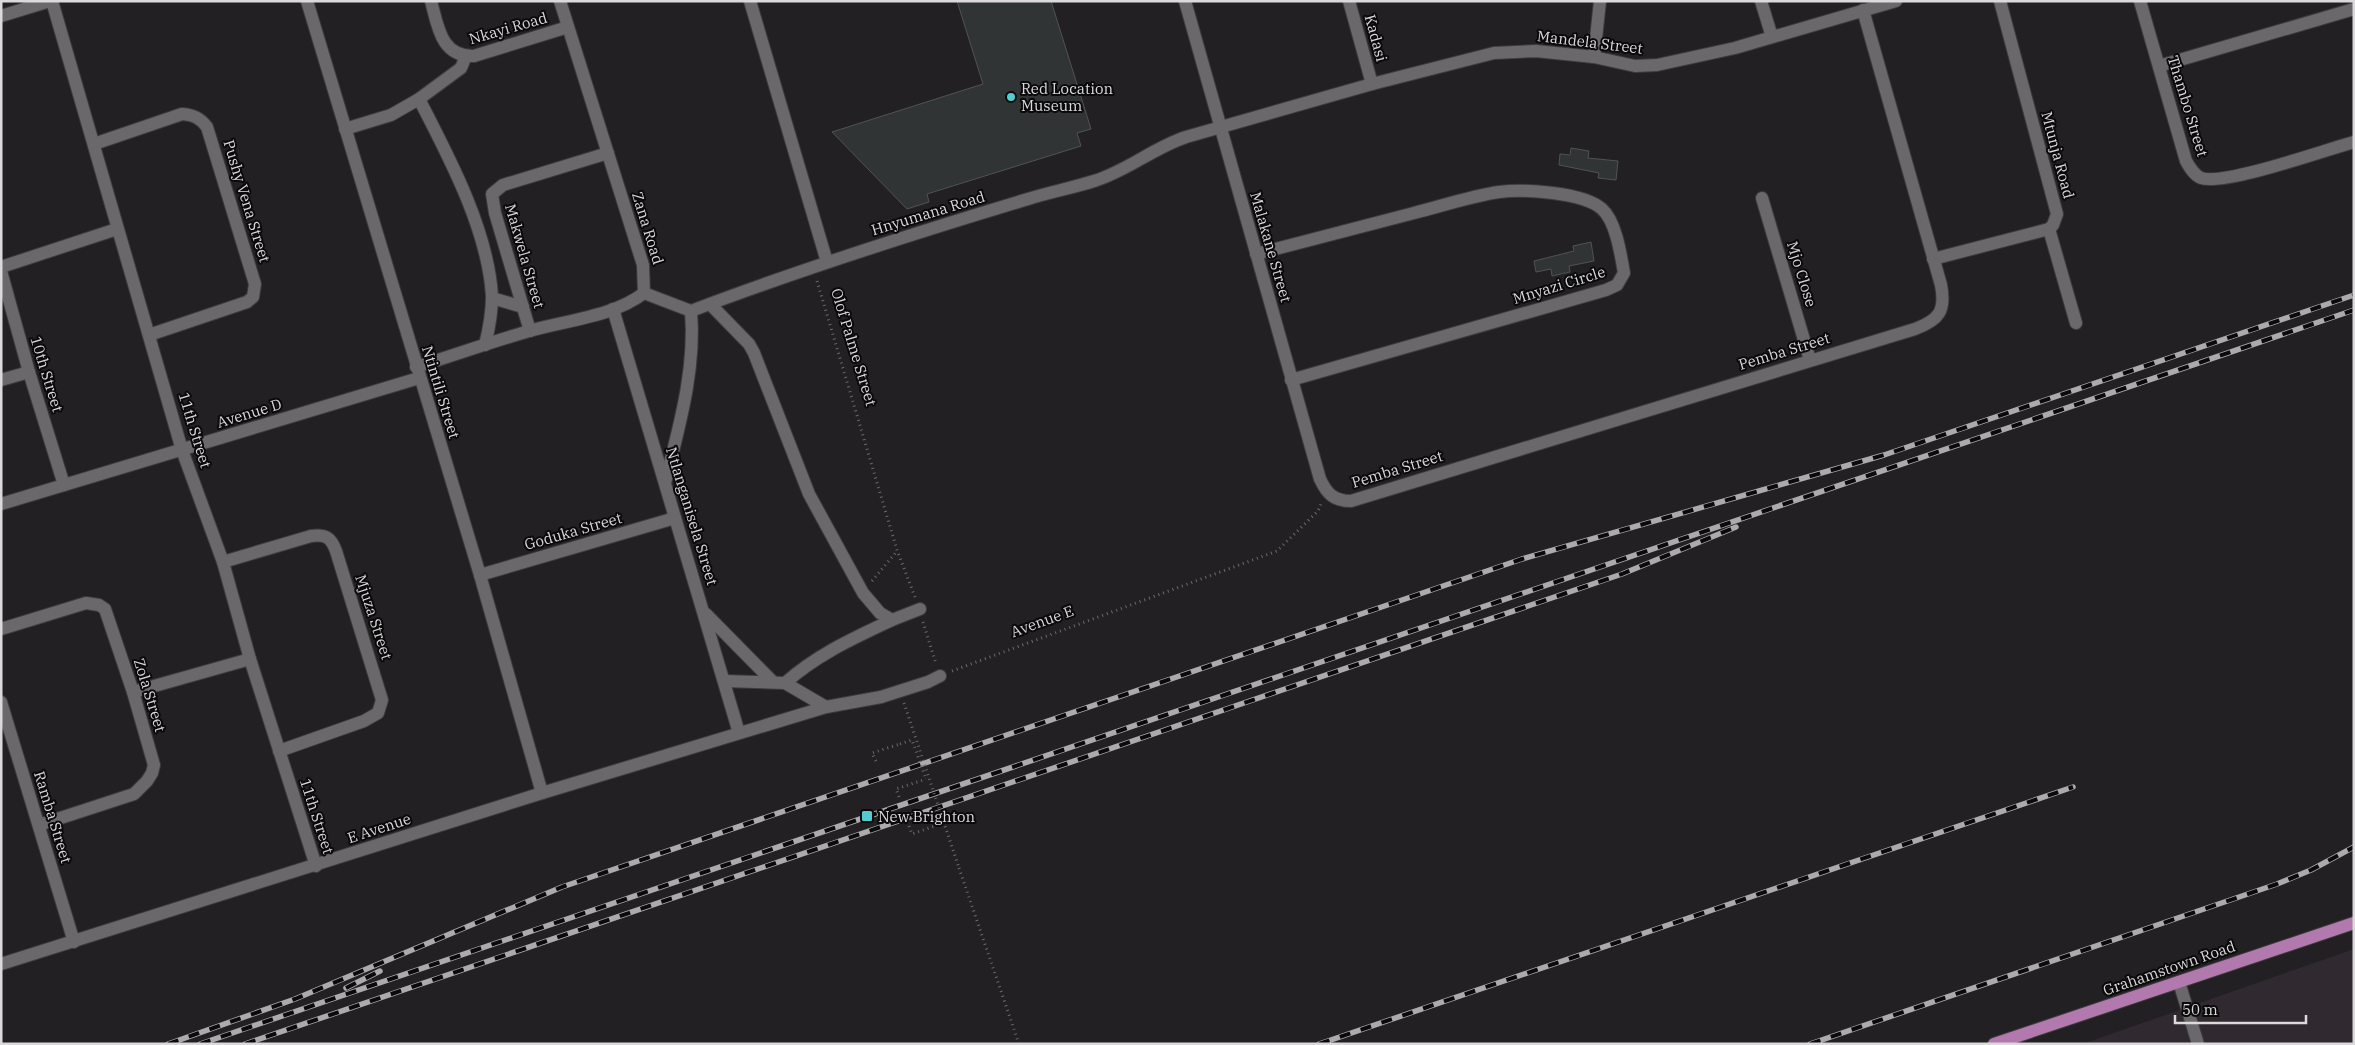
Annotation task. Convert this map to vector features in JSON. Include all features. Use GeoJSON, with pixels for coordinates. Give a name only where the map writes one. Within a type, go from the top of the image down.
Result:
{"type":"FeatureCollection","features":[{"type":"Feature","properties":{"kind":"main road","name":"Grahamstown Road"},"geometry":{"type":"LineString","coordinates":[[1994,1044],[2354,923]]}},
{"type":"Feature","properties":{"kind":"street"},"geometry":{"type":"LineString","coordinates":[[1,16],[51,1]]}},
{"type":"Feature","properties":{"kind":"street","name":"11th Street"},"geometry":{"type":"LineString","coordinates":[[51,1],[182,450],[223,562],[250,659],[316,866]]}},
{"type":"Feature","properties":{"kind":"street","name":"Ntintili Street"},"geometry":{"type":"LineString","coordinates":[[307,1],[480,575],[542,793]]}},
{"type":"Feature","properties":{"kind":"street","name":"Nkayi Road"},"geometry":{"type":"LineString","coordinates":[[431,1],[442,38],[453,51],[466,56],[474,56],[568,28]]}},
{"type":"Feature","properties":{"kind":"street","name":"Zana Road"},"geometry":{"type":"LineString","coordinates":[[560,1],[643,266],[644,293]]}},
{"type":"Feature","properties":{"kind":"street"},"geometry":{"type":"LineString","coordinates":[[750,1],[827,262]]}},
{"type":"Feature","properties":{"kind":"street","name":"Malakane Street"},"geometry":{"type":"LineString","coordinates":[[1185,1],[1291,380],[1320,479],[1329,494]]}},
{"type":"Feature","properties":{"kind":"street","name":"Kadasi"},"geometry":{"type":"LineString","coordinates":[[1349,1],[1372,84]]}},
{"type":"Feature","properties":{"kind":"street"},"geometry":{"type":"LineString","coordinates":[[1594,57],[1600,1]]}},
{"type":"Feature","properties":{"kind":"street"},"geometry":{"type":"LineString","coordinates":[[1762,1],[1772,37]]}},
{"type":"Feature","properties":{"kind":"street","name":"Mandela Street"},"geometry":{"type":"LineString","coordinates":[[1221,128],[1372,84],[1494,53],[1536,51],[1594,57],[1635,66],[1657,65],[1717,53],[1896,1]]}},
{"type":"Feature","properties":{"kind":"street","name":"Mtunja Road"},"geometry":{"type":"LineString","coordinates":[[2000,1],[2057,214],[2053,225],[2049,229]]}},
{"type":"Feature","properties":{"kind":"street","name":"Thambo Street"},"geometry":{"type":"LineString","coordinates":[[2140,1],[2186,161],[2199,177],[2214,180],[2244,174],[2354,142]]}},
{"type":"Feature","properties":{"kind":"street"},"geometry":{"type":"LineString","coordinates":[[2159,66],[2354,8]]}},
{"type":"Feature","properties":{"kind":"street","name":"Pemba Street"},"geometry":{"type":"LineString","coordinates":[[1329,494],[1351,501],[1930,323],[1938,315],[1944,299],[1863,10]]}},
{"type":"Feature","properties":{"kind":"street"},"geometry":{"type":"LineString","coordinates":[[345,128],[391,115],[419,99],[461,68],[466,56]]}},
{"type":"Feature","properties":{"kind":"street"},"geometry":{"type":"LineString","coordinates":[[419,99],[462,188],[480,239],[490,279],[492,298],[486,345]]}},
{"type":"Feature","properties":{"kind":"street","name":"Pushy Vena Street"},"geometry":{"type":"LineString","coordinates":[[94,144],[182,114],[193,115],[201,120],[208,127],[255,284],[253,297],[247,302],[149,335]]}},
{"type":"Feature","properties":{"kind":"street","name":"Hnyumana Road"},"geometry":{"type":"LineString","coordinates":[[691,311],[827,262],[1030,198],[1096,180],[1122,169],[1169,143],[1221,128]]}},
{"type":"Feature","properties":{"kind":"street","name":"Makwela Street"},"geometry":{"type":"LineString","coordinates":[[530,331],[495,213],[492,194],[503,185],[608,153]]}},
{"type":"Feature","properties":{"kind":"street","name":"Mnyazi Circle"},"geometry":{"type":"LineString","coordinates":[[1256,254],[1457,202],[1498,192],[1513,191],[1568,196],[1595,204],[1604,210],[1618,244],[1624,273],[1617,285],[1606,290],[1291,380]]}},
{"type":"Feature","properties":{"kind":"street","name":"Mjo Close"},"geometry":{"type":"LineString","coordinates":[[1762,198],[1810,360]]}},
{"type":"Feature","properties":{"kind":"street"},"geometry":{"type":"LineString","coordinates":[[1,269],[117,229]]}},
{"type":"Feature","properties":{"kind":"street"},"geometry":{"type":"LineString","coordinates":[[1933,259],[2049,229],[2076,323]]}},
{"type":"Feature","properties":{"kind":"street","name":"10th Street"},"geometry":{"type":"LineString","coordinates":[[1,269],[29,372],[64,485]]}},
{"type":"Feature","properties":{"kind":"street"},"geometry":{"type":"LineString","coordinates":[[418,373],[486,345],[630,303],[644,293],[691,311],[693,330],[688,381],[682,416],[664,484]]}},
{"type":"Feature","properties":{"kind":"street"},"geometry":{"type":"LineString","coordinates":[[492,298],[516,307],[523,307]]}},
{"type":"Feature","properties":{"kind":"street"},"geometry":{"type":"LineString","coordinates":[[710,304],[749,344],[809,494],[863,593],[880,613],[892,620]]}},
{"type":"Feature","properties":{"kind":"street","name":"Ntlanganisela Street"},"geometry":{"type":"LineString","coordinates":[[613,309],[739,733]]}},
{"type":"Feature","properties":{"kind":"street"},"geometry":{"type":"LineString","coordinates":[[1,380],[29,372]]}},
{"type":"Feature","properties":{"kind":"street","name":"Avenue D"},"geometry":{"type":"LineString","coordinates":[[1,504],[182,450],[418,373]]}},
{"type":"Feature","properties":{"kind":"street","name":"Goduka Street"},"geometry":{"type":"LineString","coordinates":[[480,575],[675,518]]}},
{"type":"Feature","properties":{"kind":"street","name":"Mjuza Street"},"geometry":{"type":"LineString","coordinates":[[223,562],[311,536],[321,535],[327,537],[336,550],[369,653],[382,700],[378,713],[364,721],[279,751]]}},
{"type":"Feature","properties":{"kind":"street","name":"Zola Street"},"geometry":{"type":"LineString","coordinates":[[1,629],[86,603],[99,605],[108,614],[154,765],[147,781],[134,794],[39,825]]}},
{"type":"Feature","properties":{"kind":"street"},"geometry":{"type":"LineString","coordinates":[[724,681],[779,683],[830,649],[920,609]]}},
{"type":"Feature","properties":{"kind":"street"},"geometry":{"type":"LineString","coordinates":[[704,612],[779,683],[826,707]]}},
{"type":"Feature","properties":{"kind":"street"},"geometry":{"type":"LineString","coordinates":[[133,692],[250,659]]}},
{"type":"Feature","properties":{"kind":"street"},"geometry":{"type":"LineString","coordinates":[[739,733],[826,707],[881,698],[940,676]]}},
{"type":"Feature","properties":{"kind":"street","name":"Ramba Street"},"geometry":{"type":"LineString","coordinates":[[1,702],[6,734],[39,825],[74,942]]}},
{"type":"Feature","properties":{"kind":"street","name":"E Avenue"},"geometry":{"type":"LineString","coordinates":[[1,964],[542,793],[739,733]]}},
{"type":"Feature","properties":{"kind":"street"},"geometry":{"type":"LineString","coordinates":[[2179,982],[2198,1044]]}},
{"type":"Feature","properties":{"kind":"path","name":"Olof Palme Street"},"geometry":{"type":"LineString","coordinates":[[827,262],[816,276],[897,550],[920,609],[940,676]]}},
{"type":"Feature","properties":{"kind":"path","name":"Avenue E"},"geometry":{"type":"LineString","coordinates":[[940,676],[1277,551],[1318,511],[1329,494]]}},
{"type":"Feature","properties":{"kind":"path"},"geometry":{"type":"LineString","coordinates":[[863,593],[897,550]]}},
{"type":"Feature","properties":{"kind":"path"},"geometry":{"type":"LineString","coordinates":[[904,704],[1019,1044]]}},
{"type":"Feature","properties":{"kind":"path"},"geometry":{"type":"LineString","coordinates":[[876,761],[872,753],[912,740],[926,779],[896,789],[898,797]]}},
{"type":"Feature","properties":{"kind":"path"},"geometry":{"type":"LineString","coordinates":[[909,826],[912,834],[944,823]]}},
{"type":"Feature","properties":{"kind":"shaded area"},"geometry":{"type":"Polygon","coordinates":[[[2354,949],[2354,1044],[2082,1044],[2174,1012],[2354,949]]]}},
{"type":"Feature","properties":{"kind":"building","name":"Red Location Museum"},"geometry":{"type":"Polygon","coordinates":[[[957,1],[1051,1],[1091,129],[1077,133],[1081,146],[927,194],[929,202],[907,209],[832,132],[983,84],[957,1]]]}},
{"type":"Feature","properties":{"kind":"building"},"geometry":{"type":"Polygon","coordinates":[[[1571,148],[1589,151],[1588,158],[1618,161],[1616,180],[1598,178],[1599,173],[1559,165],[1560,154],[1570,155],[1571,148]]]}},
{"type":"Feature","properties":{"kind":"building"},"geometry":{"type":"Polygon","coordinates":[[[1591,242],[1594,261],[1569,266],[1570,272],[1552,276],[1551,269],[1536,272],[1534,261],[1574,251],[1573,246],[1591,242]]]}},
{"type":"Feature","properties":{"kind":"railway"},"geometry":{"type":"LineString","coordinates":[[168,1044],[295,999],[562,887],[1522,559],[1884,455],[2354,295]]}},
{"type":"Feature","properties":{"kind":"railway"},"geometry":{"type":"LineString","coordinates":[[200,1044],[2354,310]]}},
{"type":"Feature","properties":{"kind":"railway"},"geometry":{"type":"LineString","coordinates":[[245,1044],[1622,574],[1736,527]]}},
{"type":"Feature","properties":{"kind":"railway"},"geometry":{"type":"LineString","coordinates":[[1319,1044],[2073,787]]}},
{"type":"Feature","properties":{"kind":"railway"},"geometry":{"type":"LineString","coordinates":[[1810,1044],[2277,884],[2311,870],[2354,847]]}},
{"type":"Feature","properties":{"kind":"railway"},"geometry":{"type":"LineString","coordinates":[[346,988],[380,971]]}},
{"type":"Feature","properties":{"kind":"place","name":"Red Location Museum"},"geometry":{"type":"Point","coordinates":[1011,97]}},
{"type":"Feature","properties":{"kind":"place","name":"New Brighton"},"geometry":{"type":"Point","coordinates":[867,816]}}]}
